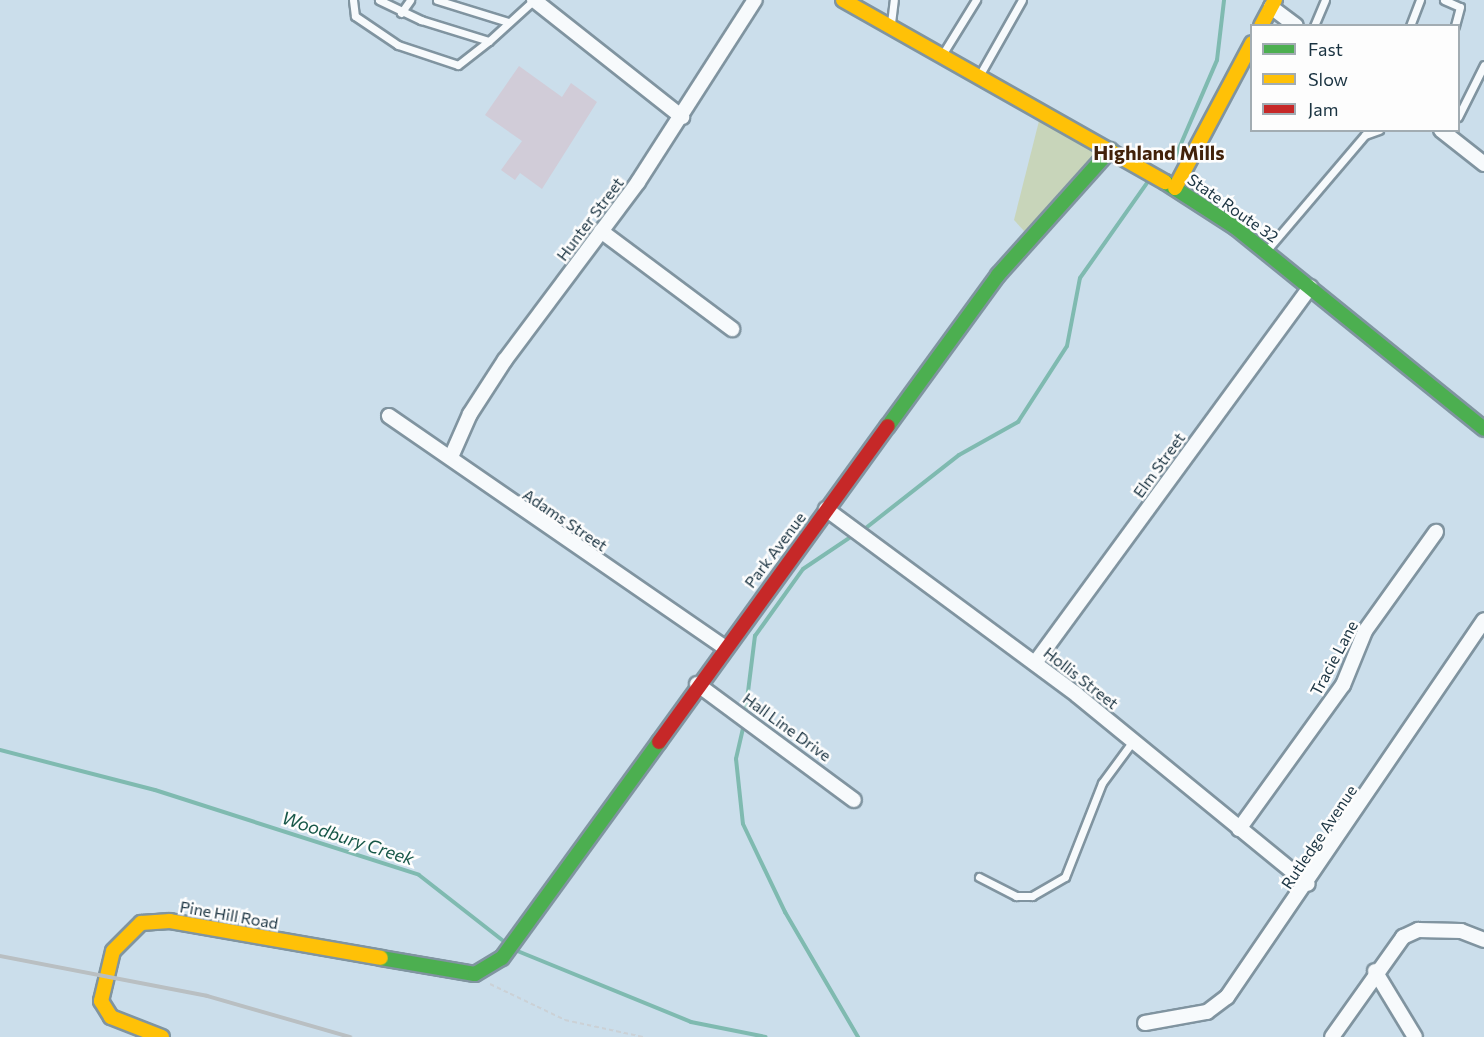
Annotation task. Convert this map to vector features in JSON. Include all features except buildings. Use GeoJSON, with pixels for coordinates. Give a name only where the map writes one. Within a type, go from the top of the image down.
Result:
{"type":"FeatureCollection","features":[{"type":"Feature","properties":{"kind":"street"},"geometry":{"type":"LineString","coordinates":[[534,0],[682,117]]}},
{"type":"Feature","properties":{"kind":"street","name":"Hunter Street"},"geometry":{"type":"LineString","coordinates":[[451,457],[470,414],[505,360],[602,231],[682,117],[755,0]]}},
{"type":"Feature","properties":{"kind":"street","name":"State Route 32"},"geometry":{"type":"LineString","coordinates":[[843,0],[1175,188],[1267,250],[1484,429]]}},
{"type":"Feature","properties":{"kind":"street"},"geometry":{"type":"LineString","coordinates":[[1262,24],[1273,3],[1294,24]]}},
{"type":"Feature","properties":{"kind":"street"},"geometry":{"type":"LineString","coordinates":[[1175,188],[1250,45]]}},
{"type":"Feature","properties":{"kind":"street"},"geometry":{"type":"LineString","coordinates":[[1447,133],[1484,164]]}},
{"type":"Feature","properties":{"kind":"street","name":"Park Avenue"},"geometry":{"type":"LineString","coordinates":[[475,974],[502,958],[697,684],[998,274],[1110,150]]}},
{"type":"Feature","properties":{"kind":"street"},"geometry":{"type":"LineString","coordinates":[[602,231],[732,329]]}},
{"type":"Feature","properties":{"kind":"street","name":"Elm Street"},"geometry":{"type":"LineString","coordinates":[[1035,663],[1310,287]]}},
{"type":"Feature","properties":{"kind":"street","name":"Adams Street"},"geometry":{"type":"LineString","coordinates":[[389,416],[451,457],[524,513],[724,647]]}},
{"type":"Feature","properties":{"kind":"street","name":"Hollis Street"},"geometry":{"type":"LineString","coordinates":[[826,509],[870,537],[1035,663],[1308,884]]}},
{"type":"Feature","properties":{"kind":"street","name":"Tracie Lane"},"geometry":{"type":"LineString","coordinates":[[1239,829],[1343,685],[1365,632],[1436,532]]}},
{"type":"Feature","properties":{"kind":"street","name":"Rutledge Avenue"},"geometry":{"type":"LineString","coordinates":[[1145,1023],[1207,1012],[1227,997],[1308,884],[1484,620]]}},
{"type":"Feature","properties":{"kind":"street","name":"Hall Line Drive"},"geometry":{"type":"LineString","coordinates":[[697,684],[747,718],[854,800]]}},
{"type":"Feature","properties":{"kind":"street","name":"Pine Hill Road"},"geometry":{"type":"LineString","coordinates":[[162,1037],[111,1017],[101,1002],[113,951],[141,923],[170,921],[475,974]]}},
{"type":"Feature","properties":{"kind":"street"},"geometry":{"type":"LineString","coordinates":[[1332,1037],[1376,971],[1403,937],[1418,930],[1461,931],[1484,940]]}},
{"type":"Feature","properties":{"kind":"street"},"geometry":{"type":"LineString","coordinates":[[1376,971],[1415,1037]]}},
{"type":"Feature","properties":{"kind":"lane"},"geometry":{"type":"LineString","coordinates":[[353,0],[355,16],[398,45],[458,65],[489,41],[534,0]]}},
{"type":"Feature","properties":{"kind":"lane"},"geometry":{"type":"LineString","coordinates":[[379,0],[401,13],[489,41]]}},
{"type":"Feature","properties":{"kind":"lane"},"geometry":{"type":"LineString","coordinates":[[401,13],[410,0]]}},
{"type":"Feature","properties":{"kind":"lane"},"geometry":{"type":"LineString","coordinates":[[437,0],[508,22]]}},
{"type":"Feature","properties":{"kind":"lane"},"geometry":{"type":"LineString","coordinates":[[891,26],[894,0]]}},
{"type":"Feature","properties":{"kind":"lane"},"geometry":{"type":"LineString","coordinates":[[942,55],[976,0]]}},
{"type":"Feature","properties":{"kind":"lane"},"geometry":{"type":"LineString","coordinates":[[979,75],[1022,0]]}},
{"type":"Feature","properties":{"kind":"lane"},"geometry":{"type":"LineString","coordinates":[[1315,24],[1325,0]]}},
{"type":"Feature","properties":{"kind":"lane"},"geometry":{"type":"LineString","coordinates":[[1411,24],[1420,0]]}},
{"type":"Feature","properties":{"kind":"lane"},"geometry":{"type":"LineString","coordinates":[[1444,0],[1460,7],[1456,24]]}},
{"type":"Feature","properties":{"kind":"lane"},"geometry":{"type":"LineString","coordinates":[[1460,113],[1484,65]]}},
{"type":"Feature","properties":{"kind":"lane"},"geometry":{"type":"LineString","coordinates":[[1267,250],[1285,222],[1365,135],[1373,132]]}},
{"type":"Feature","properties":{"kind":"lane"},"geometry":{"type":"LineString","coordinates":[[979,877],[1016,896],[1032,896],[1065,877],[1102,783],[1134,741]]}},
{"type":"Feature","properties":{"kind":"path"},"geometry":{"type":"LineString","coordinates":[[475,974],[502,993],[565,1020],[643,1037]]}},
{"type":"Feature","properties":{"kind":"green space"},"geometry":{"type":"Polygon","coordinates":[[[1040,117],[1102,150],[1025,232],[1014,220],[1040,117]]]}},
{"type":"Feature","properties":{"kind":"waterway"},"geometry":{"type":"LineString","coordinates":[[1174,160],[1217,60],[1224,0]]}},
{"type":"Feature","properties":{"kind":"waterway"},"geometry":{"type":"LineString","coordinates":[[862,531],[959,455],[1018,422],[1067,346],[1080,278],[1147,183]]}},
{"type":"Feature","properties":{"kind":"waterway"},"geometry":{"type":"LineString","coordinates":[[745,716],[755,636],[803,569],[855,534]]}},
{"type":"Feature","properties":{"kind":"waterway"},"geometry":{"type":"LineString","coordinates":[[744,724],[736,759],[743,824],[785,912],[858,1037]]}},
{"type":"Feature","properties":{"kind":"waterway","name":"Woodbury Creek"},"geometry":{"type":"LineString","coordinates":[[0,750],[155,790],[419,875],[506,943]]}},
{"type":"Feature","properties":{"kind":"waterway","name":"Woodbury Creek"},"geometry":{"type":"LineString","coordinates":[[515,950],[691,1022],[766,1037]]}},
{"type":"Feature","properties":{"kind":"railway"},"geometry":{"type":"LineString","coordinates":[[0,956],[207,996],[350,1037]]}},
{"type":"Feature","properties":{"kind":"traffic: fast"},"geometry":{"type":"LineString","coordinates":[[888,426],[998,275],[1110,150]]}},
{"type":"Feature","properties":{"kind":"traffic: fast"},"geometry":{"type":"LineString","coordinates":[[1165,182],[1236,228],[1484,429]]}},
{"type":"Feature","properties":{"kind":"traffic: fast"},"geometry":{"type":"LineString","coordinates":[[381,958],[475,974],[502,958],[659,742]]}},
{"type":"Feature","properties":{"kind":"traffic: slow"},"geometry":{"type":"LineString","coordinates":[[843,0],[1165,182]]}},
{"type":"Feature","properties":{"kind":"traffic: slow"},"geometry":{"type":"LineString","coordinates":[[1262,24],[1275,0]]}},
{"type":"Feature","properties":{"kind":"traffic: slow"},"geometry":{"type":"LineString","coordinates":[[1175,188],[1250,47]]}},
{"type":"Feature","properties":{"kind":"traffic: slow"},"geometry":{"type":"LineString","coordinates":[[162,1037],[111,1017],[101,1001],[113,951],[141,923],[170,921],[381,958]]}},
{"type":"Feature","properties":{"kind":"traffic: jam"},"geometry":{"type":"LineString","coordinates":[[659,742],[888,426]]}},
{"type":"Feature","properties":{"kind":"district","name":"Highland Mills"},"geometry":{"type":"Point","coordinates":[1159,152]}}]}
